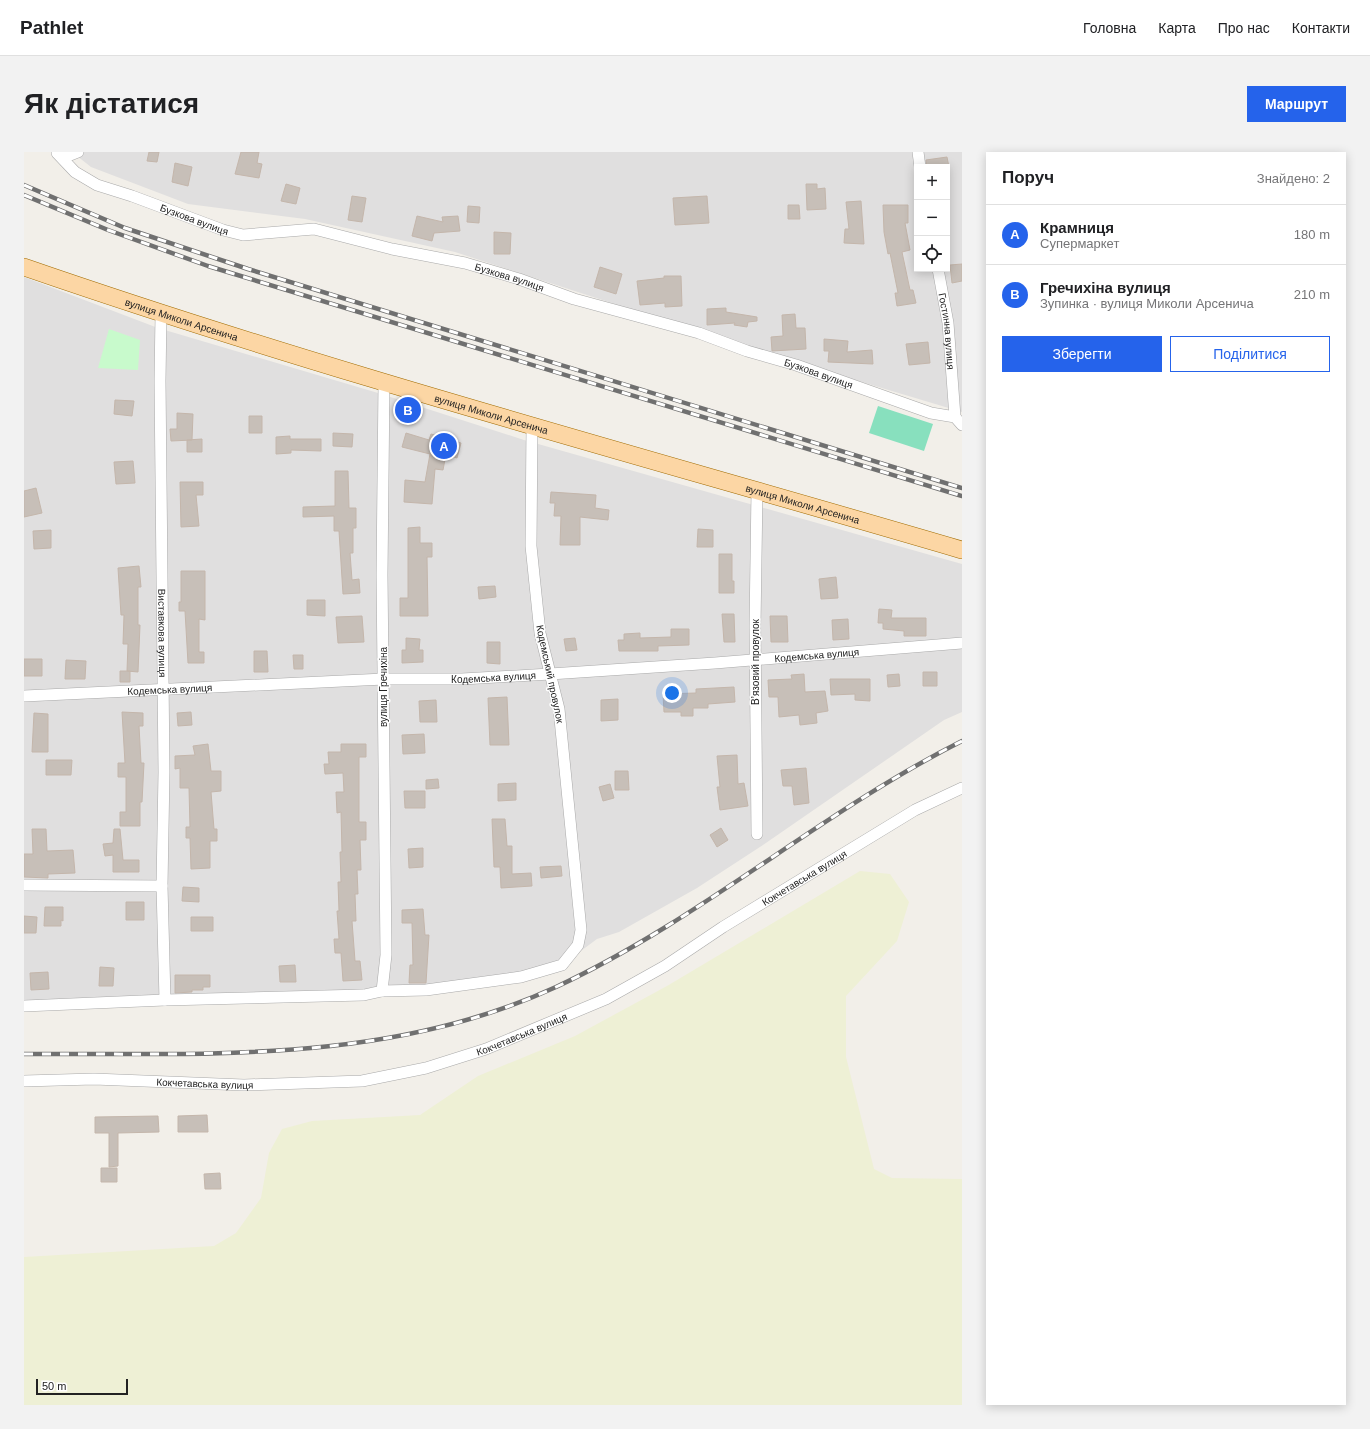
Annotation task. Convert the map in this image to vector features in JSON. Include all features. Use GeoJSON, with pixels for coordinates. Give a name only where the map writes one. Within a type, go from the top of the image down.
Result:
{"type":"FeatureCollection","features":[{"type":"Feature","properties":{"kind":"main road","name":"вулиця Миколи Арсенича"},"geometry":{"type":"LineString","coordinates":[[24,267],[161,314],[384,383],[962,550]]}},
{"type":"Feature","properties":{"kind":"street"},"geometry":{"type":"LineString","coordinates":[[60,156],[78,152]]}},
{"type":"Feature","properties":{"kind":"street"},"geometry":{"type":"LineString","coordinates":[[918,152],[920,164]]}},
{"type":"Feature","properties":{"kind":"street","name":"Бузкова вулиця"},"geometry":{"type":"LineString","coordinates":[[60,156],[75,172],[97,185],[132,196],[222,230],[243,235],[314,229],[392,249],[465,263],[519,279],[574,299],[699,333],[747,351],[796,365],[839,382],[958,421]]}},
{"type":"Feature","properties":{"kind":"street","name":"Гостинна вулиця"},"geometry":{"type":"LineString","coordinates":[[939,272],[948,323],[958,421]]}},
{"type":"Feature","properties":{"kind":"street","name":"Виставкова вулиця"},"geometry":{"type":"LineString","coordinates":[[161,314],[162,690],[164,772],[162,886],[165,1000]]}},
{"type":"Feature","properties":{"kind":"street","name":"вулиця Гречихіна"},"geometry":{"type":"LineString","coordinates":[[382,991],[386,955],[382,479],[384,383]]}},
{"type":"Feature","properties":{"kind":"street","name":"Кодемський провулок"},"geometry":{"type":"LineString","coordinates":[[382,991],[426,990],[521,977],[562,965],[578,945],[581,930],[559,709],[540,633],[531,546],[532,425]]}},
{"type":"Feature","properties":{"kind":"street","name":"Вʼязовий провулок"},"geometry":{"type":"LineString","coordinates":[[757,491],[757,834]]}},
{"type":"Feature","properties":{"kind":"street","name":"Кодемська вулиця"},"geometry":{"type":"LineString","coordinates":[[24,696],[384,679],[462,679],[756,660],[962,644]]}},
{"type":"Feature","properties":{"kind":"street","name":"Кокчетавська вулиця"},"geometry":{"type":"LineString","coordinates":[[24,1080],[94,1079],[252,1085],[362,1081],[426,1068],[486,1049],[606,999],[665,966],[723,928],[915,810],[962,788]]}},
{"type":"Feature","properties":{"kind":"street"},"geometry":{"type":"LineString","coordinates":[[24,885],[162,886]]}},
{"type":"Feature","properties":{"kind":"street"},"geometry":{"type":"LineString","coordinates":[[24,1006],[165,1000],[350,995],[382,991]]}},
{"type":"Feature","properties":{"kind":"shaded area"},"geometry":{"type":"Polygon","coordinates":[[[72,152],[962,152],[962,412],[765,353],[455,252],[305,219],[188,204],[91,167],[72,152]]]}},
{"type":"Feature","properties":{"kind":"shaded area"},"geometry":{"type":"Polygon","coordinates":[[[24,277],[158,328],[378,393],[524,440],[962,564],[962,712],[944,720],[763,845],[697,888],[619,932],[597,939],[562,965],[426,990],[24,1006],[24,277]]]}},
{"type":"Feature","properties":{"kind":"green space"},"geometry":{"type":"Polygon","coordinates":[[[109,329],[140,340],[138,370],[98,368],[109,329]]]}},
{"type":"Feature","properties":{"kind":"green space"},"geometry":{"type":"Polygon","coordinates":[[[878,406],[933,424],[924,451],[869,433],[878,406]]]}},
{"type":"Feature","properties":{"kind":"green space"},"geometry":{"type":"Polygon","coordinates":[[[860,871],[890,874],[909,902],[897,941],[846,996],[846,1057],[874,1169],[892,1178],[962,1179],[962,1405],[24,1405],[24,1257],[214,1246],[236,1233],[261,1198],[269,1153],[282,1129],[312,1121],[420,1115],[478,1076],[575,1036],[667,986],[860,871]]]}},
{"type":"Feature","properties":{"kind":"building"},"geometry":{"type":"Polygon","coordinates":[[[149,152],[159,152],[157,162],[147,161],[149,152]]]}},
{"type":"Feature","properties":{"kind":"building"},"geometry":{"type":"Polygon","coordinates":[[[241,152],[259,152],[257,163],[262,164],[259,178],[235,174],[241,152]]]}},
{"type":"Feature","properties":{"kind":"building"},"geometry":{"type":"Polygon","coordinates":[[[947,157],[948,164],[927,164],[926,160],[947,157]]]}},
{"type":"Feature","properties":{"kind":"building"},"geometry":{"type":"Polygon","coordinates":[[[175,163],[192,167],[188,186],[172,182],[175,163]]]}},
{"type":"Feature","properties":{"kind":"building"},"geometry":{"type":"Polygon","coordinates":[[[286,184],[300,188],[296,204],[281,201],[286,184]]]}},
{"type":"Feature","properties":{"kind":"building"},"geometry":{"type":"Polygon","coordinates":[[[806,184],[817,184],[817,189],[825,188],[826,209],[807,210],[806,184]]]}},
{"type":"Feature","properties":{"kind":"building"},"geometry":{"type":"Polygon","coordinates":[[[352,196],[366,198],[362,222],[348,220],[352,196]]]}},
{"type":"Feature","properties":{"kind":"building"},"geometry":{"type":"Polygon","coordinates":[[[707,196],[709,223],[675,225],[673,198],[707,196]]]}},
{"type":"Feature","properties":{"kind":"building"},"geometry":{"type":"Polygon","coordinates":[[[861,201],[864,244],[844,243],[845,229],[849,229],[846,202],[861,201]]]}},
{"type":"Feature","properties":{"kind":"building"},"geometry":{"type":"Polygon","coordinates":[[[788,205],[799,205],[800,219],[788,219],[788,205]]]}},
{"type":"Feature","properties":{"kind":"building"},"geometry":{"type":"Polygon","coordinates":[[[883,205],[908,205],[908,223],[905,223],[910,250],[902,252],[910,290],[913,290],[916,303],[897,306],[895,293],[898,293],[884,232],[883,205]]]}},
{"type":"Feature","properties":{"kind":"building"},"geometry":{"type":"Polygon","coordinates":[[[468,206],[480,207],[479,223],[467,222],[468,206]]]}},
{"type":"Feature","properties":{"kind":"building"},"geometry":{"type":"Polygon","coordinates":[[[417,216],[443,222],[442,217],[458,216],[460,231],[434,233],[432,241],[412,236],[417,216]]]}},
{"type":"Feature","properties":{"kind":"building"},"geometry":{"type":"Polygon","coordinates":[[[494,232],[511,233],[510,254],[494,254],[494,232]]]}},
{"type":"Feature","properties":{"kind":"building"},"geometry":{"type":"Polygon","coordinates":[[[962,264],[962,281],[952,283],[950,265],[962,264]]]}},
{"type":"Feature","properties":{"kind":"building"},"geometry":{"type":"Polygon","coordinates":[[[600,267],[622,274],[616,294],[594,287],[600,267]]]}},
{"type":"Feature","properties":{"kind":"building"},"geometry":{"type":"Polygon","coordinates":[[[664,276],[681,276],[682,306],[665,307],[665,303],[640,305],[637,281],[664,278],[664,276]]]}},
{"type":"Feature","properties":{"kind":"building"},"geometry":{"type":"Polygon","coordinates":[[[726,308],[726,312],[757,317],[757,321],[748,322],[747,327],[734,325],[735,323],[707,325],[707,309],[726,308]]]}},
{"type":"Feature","properties":{"kind":"building"},"geometry":{"type":"Polygon","coordinates":[[[795,314],[796,328],[805,328],[806,349],[772,351],[771,337],[783,336],[782,315],[795,314]]]}},
{"type":"Feature","properties":{"kind":"building"},"geometry":{"type":"Polygon","coordinates":[[[824,339],[848,341],[847,352],[872,350],[873,364],[828,362],[829,351],[824,351],[824,339]]]}},
{"type":"Feature","properties":{"kind":"building"},"geometry":{"type":"Polygon","coordinates":[[[928,342],[930,363],[909,365],[906,344],[928,342]]]}},
{"type":"Feature","properties":{"kind":"building"},"geometry":{"type":"Polygon","coordinates":[[[115,400],[134,401],[132,416],[114,414],[115,400]]]}},
{"type":"Feature","properties":{"kind":"building"},"geometry":{"type":"Polygon","coordinates":[[[177,413],[193,414],[192,440],[171,441],[170,429],[177,429],[177,413]]]}},
{"type":"Feature","properties":{"kind":"building"},"geometry":{"type":"Polygon","coordinates":[[[249,416],[262,416],[262,433],[249,433],[249,416]]]}},
{"type":"Feature","properties":{"kind":"building"},"geometry":{"type":"Polygon","coordinates":[[[333,433],[353,434],[352,447],[333,446],[333,433]]]}},
{"type":"Feature","properties":{"kind":"building"},"geometry":{"type":"Polygon","coordinates":[[[406,433],[429,440],[431,434],[461,443],[457,458],[446,454],[443,470],[435,469],[432,504],[404,502],[405,480],[425,482],[430,454],[402,447],[406,433]]]}},
{"type":"Feature","properties":{"kind":"building"},"geometry":{"type":"Polygon","coordinates":[[[290,436],[290,439],[321,439],[321,451],[291,450],[291,453],[276,454],[276,437],[290,436]]]}},
{"type":"Feature","properties":{"kind":"building"},"geometry":{"type":"Polygon","coordinates":[[[202,439],[202,452],[187,452],[187,440],[202,439]]]}},
{"type":"Feature","properties":{"kind":"building"},"geometry":{"type":"Polygon","coordinates":[[[133,461],[135,483],[116,484],[114,462],[133,461]]]}},
{"type":"Feature","properties":{"kind":"building"},"geometry":{"type":"Polygon","coordinates":[[[335,471],[348,471],[349,508],[356,508],[356,528],[353,528],[353,553],[350,553],[352,580],[359,579],[360,593],[343,594],[339,531],[334,531],[334,516],[303,517],[303,507],[335,506],[335,471]]]}},
{"type":"Feature","properties":{"kind":"building"},"geometry":{"type":"Polygon","coordinates":[[[180,482],[203,482],[203,495],[196,495],[199,526],[181,527],[180,482]]]}},
{"type":"Feature","properties":{"kind":"building"},"geometry":{"type":"Polygon","coordinates":[[[36,488],[42,513],[24,517],[24,491],[36,488]]]}},
{"type":"Feature","properties":{"kind":"building"},"geometry":{"type":"Polygon","coordinates":[[[551,492],[596,495],[595,508],[609,510],[608,520],[580,517],[580,545],[560,545],[561,516],[554,516],[555,503],[550,503],[551,492]]]}},
{"type":"Feature","properties":{"kind":"building"},"geometry":{"type":"Polygon","coordinates":[[[420,527],[420,543],[432,543],[432,557],[427,557],[428,616],[400,616],[400,598],[408,598],[408,528],[420,527]]]}},
{"type":"Feature","properties":{"kind":"building"},"geometry":{"type":"Polygon","coordinates":[[[698,529],[713,530],[713,547],[697,547],[698,529]]]}},
{"type":"Feature","properties":{"kind":"building"},"geometry":{"type":"Polygon","coordinates":[[[51,530],[51,548],[34,549],[33,531],[51,530]]]}},
{"type":"Feature","properties":{"kind":"building"},"geometry":{"type":"Polygon","coordinates":[[[719,554],[732,554],[732,581],[734,581],[734,593],[719,593],[719,554]]]}},
{"type":"Feature","properties":{"kind":"building"},"geometry":{"type":"Polygon","coordinates":[[[139,566],[141,587],[138,587],[138,625],[140,625],[138,672],[127,671],[128,644],[123,644],[124,615],[121,615],[118,568],[139,566]]]}},
{"type":"Feature","properties":{"kind":"building"},"geometry":{"type":"Polygon","coordinates":[[[181,571],[205,571],[205,620],[199,619],[199,652],[204,652],[204,663],[188,663],[185,611],[179,611],[179,602],[181,602],[181,571]]]}},
{"type":"Feature","properties":{"kind":"building"},"geometry":{"type":"Polygon","coordinates":[[[836,577],[838,598],[821,599],[819,579],[836,577]]]}},
{"type":"Feature","properties":{"kind":"building"},"geometry":{"type":"Polygon","coordinates":[[[495,586],[496,597],[479,599],[478,587],[495,586]]]}},
{"type":"Feature","properties":{"kind":"building"},"geometry":{"type":"Polygon","coordinates":[[[307,600],[325,600],[325,616],[307,615],[307,600]]]}},
{"type":"Feature","properties":{"kind":"building"},"geometry":{"type":"Polygon","coordinates":[[[879,609],[892,610],[891,618],[926,618],[926,636],[904,636],[904,631],[883,629],[883,623],[878,623],[879,609]]]}},
{"type":"Feature","properties":{"kind":"building"},"geometry":{"type":"Polygon","coordinates":[[[722,614],[734,614],[735,642],[724,642],[722,614]]]}},
{"type":"Feature","properties":{"kind":"building"},"geometry":{"type":"Polygon","coordinates":[[[362,616],[364,642],[338,643],[336,617],[362,616]]]}},
{"type":"Feature","properties":{"kind":"building"},"geometry":{"type":"Polygon","coordinates":[[[770,616],[787,616],[788,642],[771,642],[770,616]]]}},
{"type":"Feature","properties":{"kind":"building"},"geometry":{"type":"Polygon","coordinates":[[[848,619],[849,639],[833,640],[832,620],[848,619]]]}},
{"type":"Feature","properties":{"kind":"building"},"geometry":{"type":"Polygon","coordinates":[[[671,629],[689,629],[689,645],[658,646],[658,651],[619,651],[618,640],[624,640],[624,634],[640,633],[640,638],[671,637],[671,629]]]}},
{"type":"Feature","properties":{"kind":"building"},"geometry":{"type":"Polygon","coordinates":[[[406,638],[420,639],[419,650],[423,650],[423,662],[402,663],[402,650],[406,650],[406,638]]]}},
{"type":"Feature","properties":{"kind":"building"},"geometry":{"type":"Polygon","coordinates":[[[575,638],[577,650],[566,651],[564,639],[575,638]]]}},
{"type":"Feature","properties":{"kind":"building"},"geometry":{"type":"Polygon","coordinates":[[[487,642],[500,642],[500,664],[487,663],[487,642]]]}},
{"type":"Feature","properties":{"kind":"building"},"geometry":{"type":"Polygon","coordinates":[[[254,651],[267,651],[268,672],[254,672],[254,651]]]}},
{"type":"Feature","properties":{"kind":"building"},"geometry":{"type":"Polygon","coordinates":[[[293,655],[303,655],[303,669],[294,669],[293,655]]]}},
{"type":"Feature","properties":{"kind":"building"},"geometry":{"type":"Polygon","coordinates":[[[24,659],[42,659],[42,676],[24,676],[24,659]]]}},
{"type":"Feature","properties":{"kind":"building"},"geometry":{"type":"Polygon","coordinates":[[[66,660],[86,661],[85,679],[65,679],[66,660]]]}},
{"type":"Feature","properties":{"kind":"building"},"geometry":{"type":"Polygon","coordinates":[[[120,671],[130,671],[130,682],[120,682],[120,671]]]}},
{"type":"Feature","properties":{"kind":"building"},"geometry":{"type":"Polygon","coordinates":[[[923,672],[937,672],[937,686],[923,686],[923,672]]]}},
{"type":"Feature","properties":{"kind":"building"},"geometry":{"type":"Polygon","coordinates":[[[804,674],[805,692],[825,691],[828,711],[816,713],[817,723],[800,725],[799,715],[779,717],[778,697],[769,697],[768,680],[792,679],[791,675],[804,674]]]}},
{"type":"Feature","properties":{"kind":"building"},"geometry":{"type":"Polygon","coordinates":[[[899,674],[900,686],[888,687],[887,675],[899,674]]]}},
{"type":"Feature","properties":{"kind":"building"},"geometry":{"type":"Polygon","coordinates":[[[830,679],[870,679],[870,701],[855,700],[855,694],[831,695],[830,679]]]}},
{"type":"Feature","properties":{"kind":"building"},"geometry":{"type":"Polygon","coordinates":[[[734,687],[735,702],[708,704],[708,708],[693,708],[693,716],[681,716],[681,712],[664,712],[663,694],[696,693],[696,689],[734,687]]]}},
{"type":"Feature","properties":{"kind":"building"},"geometry":{"type":"Polygon","coordinates":[[[507,697],[509,745],[490,745],[488,698],[507,697]]]}},
{"type":"Feature","properties":{"kind":"building"},"geometry":{"type":"Polygon","coordinates":[[[618,699],[618,720],[601,721],[601,700],[618,699]]]}},
{"type":"Feature","properties":{"kind":"building"},"geometry":{"type":"Polygon","coordinates":[[[436,700],[437,722],[420,722],[419,701],[436,700]]]}},
{"type":"Feature","properties":{"kind":"building"},"geometry":{"type":"Polygon","coordinates":[[[122,712],[143,713],[143,726],[139,726],[141,763],[144,763],[142,802],[140,802],[140,826],[120,826],[120,812],[126,812],[126,777],[118,777],[118,763],[125,763],[122,712]]]}},
{"type":"Feature","properties":{"kind":"building"},"geometry":{"type":"Polygon","coordinates":[[[191,712],[192,725],[178,726],[177,713],[191,712]]]}},
{"type":"Feature","properties":{"kind":"building"},"geometry":{"type":"Polygon","coordinates":[[[34,713],[48,714],[48,752],[32,752],[34,713]]]}},
{"type":"Feature","properties":{"kind":"building"},"geometry":{"type":"Polygon","coordinates":[[[424,734],[425,753],[403,754],[402,735],[424,734]]]}},
{"type":"Feature","properties":{"kind":"building"},"geometry":{"type":"Polygon","coordinates":[[[208,744],[211,771],[221,771],[221,791],[211,792],[214,829],[217,829],[217,841],[210,841],[210,868],[191,869],[190,838],[186,838],[186,827],[190,827],[189,788],[180,788],[180,768],[175,769],[175,756],[195,755],[193,746],[208,744]]]}},
{"type":"Feature","properties":{"kind":"building"},"geometry":{"type":"Polygon","coordinates":[[[341,744],[366,744],[366,757],[359,757],[359,822],[366,822],[366,840],[360,840],[361,870],[357,870],[358,894],[355,894],[356,921],[352,921],[355,961],[360,961],[362,980],[343,981],[341,953],[335,953],[334,939],[339,939],[337,911],[339,911],[338,882],[341,882],[340,852],[342,852],[341,812],[337,813],[336,792],[344,792],[343,773],[325,774],[324,764],[329,764],[328,752],[341,752],[341,744]]]}},
{"type":"Feature","properties":{"kind":"building"},"geometry":{"type":"Polygon","coordinates":[[[737,755],[738,784],[744,783],[748,806],[720,810],[717,787],[720,787],[717,756],[737,755]]]}},
{"type":"Feature","properties":{"kind":"building"},"geometry":{"type":"Polygon","coordinates":[[[46,760],[72,760],[71,775],[46,775],[46,760]]]}},
{"type":"Feature","properties":{"kind":"building"},"geometry":{"type":"Polygon","coordinates":[[[806,768],[809,803],[794,805],[792,786],[783,786],[781,770],[806,768]]]}},
{"type":"Feature","properties":{"kind":"building"},"geometry":{"type":"Polygon","coordinates":[[[615,771],[628,771],[629,790],[615,790],[615,771]]]}},
{"type":"Feature","properties":{"kind":"building"},"geometry":{"type":"Polygon","coordinates":[[[438,779],[439,788],[426,789],[426,780],[438,779]]]}},
{"type":"Feature","properties":{"kind":"building"},"geometry":{"type":"Polygon","coordinates":[[[516,783],[516,800],[498,801],[498,784],[516,783]]]}},
{"type":"Feature","properties":{"kind":"building"},"geometry":{"type":"Polygon","coordinates":[[[610,784],[614,798],[603,801],[599,787],[610,784]]]}},
{"type":"Feature","properties":{"kind":"building"},"geometry":{"type":"Polygon","coordinates":[[[404,791],[425,791],[425,808],[405,808],[404,791]]]}},
{"type":"Feature","properties":{"kind":"building"},"geometry":{"type":"Polygon","coordinates":[[[492,819],[505,819],[507,846],[512,846],[512,874],[531,873],[532,886],[501,888],[500,867],[494,867],[492,819]]]}},
{"type":"Feature","properties":{"kind":"building"},"geometry":{"type":"Polygon","coordinates":[[[721,828],[728,840],[717,847],[710,835],[721,828]]]}},
{"type":"Feature","properties":{"kind":"building"},"geometry":{"type":"Polygon","coordinates":[[[32,829],[46,829],[47,851],[73,850],[75,873],[48,874],[48,878],[24,877],[24,854],[33,854],[32,829]]]}},
{"type":"Feature","properties":{"kind":"building"},"geometry":{"type":"Polygon","coordinates":[[[114,829],[120,829],[123,860],[139,860],[139,872],[113,872],[113,855],[105,856],[103,844],[113,843],[114,829]]]}},
{"type":"Feature","properties":{"kind":"building"},"geometry":{"type":"Polygon","coordinates":[[[423,848],[423,867],[409,868],[408,849],[423,848]]]}},
{"type":"Feature","properties":{"kind":"building"},"geometry":{"type":"Polygon","coordinates":[[[561,866],[562,876],[541,878],[540,867],[561,866]]]}},
{"type":"Feature","properties":{"kind":"building"},"geometry":{"type":"Polygon","coordinates":[[[183,887],[199,888],[199,902],[182,901],[183,887]]]}},
{"type":"Feature","properties":{"kind":"building"},"geometry":{"type":"Polygon","coordinates":[[[126,902],[144,902],[144,920],[126,920],[126,902]]]}},
{"type":"Feature","properties":{"kind":"building"},"geometry":{"type":"Polygon","coordinates":[[[45,907],[63,907],[63,921],[61,920],[61,926],[44,926],[45,907]]]}},
{"type":"Feature","properties":{"kind":"building"},"geometry":{"type":"Polygon","coordinates":[[[423,909],[425,935],[429,935],[426,983],[409,983],[410,965],[413,965],[412,923],[402,923],[402,910],[423,909]]]}},
{"type":"Feature","properties":{"kind":"building"},"geometry":{"type":"Polygon","coordinates":[[[24,916],[37,917],[36,933],[24,933],[24,916]]]}},
{"type":"Feature","properties":{"kind":"building"},"geometry":{"type":"Polygon","coordinates":[[[191,917],[213,917],[213,931],[191,931],[191,917]]]}},
{"type":"Feature","properties":{"kind":"building"},"geometry":{"type":"Polygon","coordinates":[[[295,965],[296,982],[280,982],[279,966],[295,965]]]}},
{"type":"Feature","properties":{"kind":"building"},"geometry":{"type":"Polygon","coordinates":[[[100,967],[114,968],[113,986],[99,986],[100,967]]]}},
{"type":"Feature","properties":{"kind":"building"},"geometry":{"type":"Polygon","coordinates":[[[48,972],[49,989],[31,990],[30,973],[48,972]]]}},
{"type":"Feature","properties":{"kind":"building"},"geometry":{"type":"Polygon","coordinates":[[[175,975],[210,975],[210,987],[203,987],[203,990],[192,990],[192,992],[175,993],[175,975]]]}},
{"type":"Feature","properties":{"kind":"building"},"geometry":{"type":"Polygon","coordinates":[[[207,1115],[208,1132],[178,1132],[178,1116],[207,1115]]]}},
{"type":"Feature","properties":{"kind":"building"},"geometry":{"type":"Polygon","coordinates":[[[158,1116],[159,1132],[118,1133],[118,1166],[109,1167],[109,1133],[95,1133],[95,1117],[158,1116]]]}},
{"type":"Feature","properties":{"kind":"building"},"geometry":{"type":"Polygon","coordinates":[[[101,1168],[117,1168],[117,1182],[101,1182],[101,1168]]]}},
{"type":"Feature","properties":{"kind":"building"},"geometry":{"type":"Polygon","coordinates":[[[220,1173],[221,1189],[205,1189],[204,1174],[220,1173]]]}},
{"type":"Feature","properties":{"kind":"railway"},"geometry":{"type":"LineString","coordinates":[[24,185],[125,228],[248,269],[962,488]]}},
{"type":"Feature","properties":{"kind":"railway"},"geometry":{"type":"LineString","coordinates":[[24,195],[108,230],[208,266],[962,496]]}},
{"type":"Feature","properties":{"kind":"railway"},"geometry":{"type":"LineString","coordinates":[[24,1054],[227,1053],[294,1049],[361,1042],[427,1030],[492,1012],[556,987],[609,960],[711,898],[859,800],[910,769],[962,741]]}},
{"type":"Feature","properties":{"kind":"place","name":"Гречихіна вулиця"},"geometry":{"type":"Point","coordinates":[408,410]}},
{"type":"Feature","properties":{"kind":"place","name":"Крамниця"},"geometry":{"type":"Point","coordinates":[444,446]}}]}
